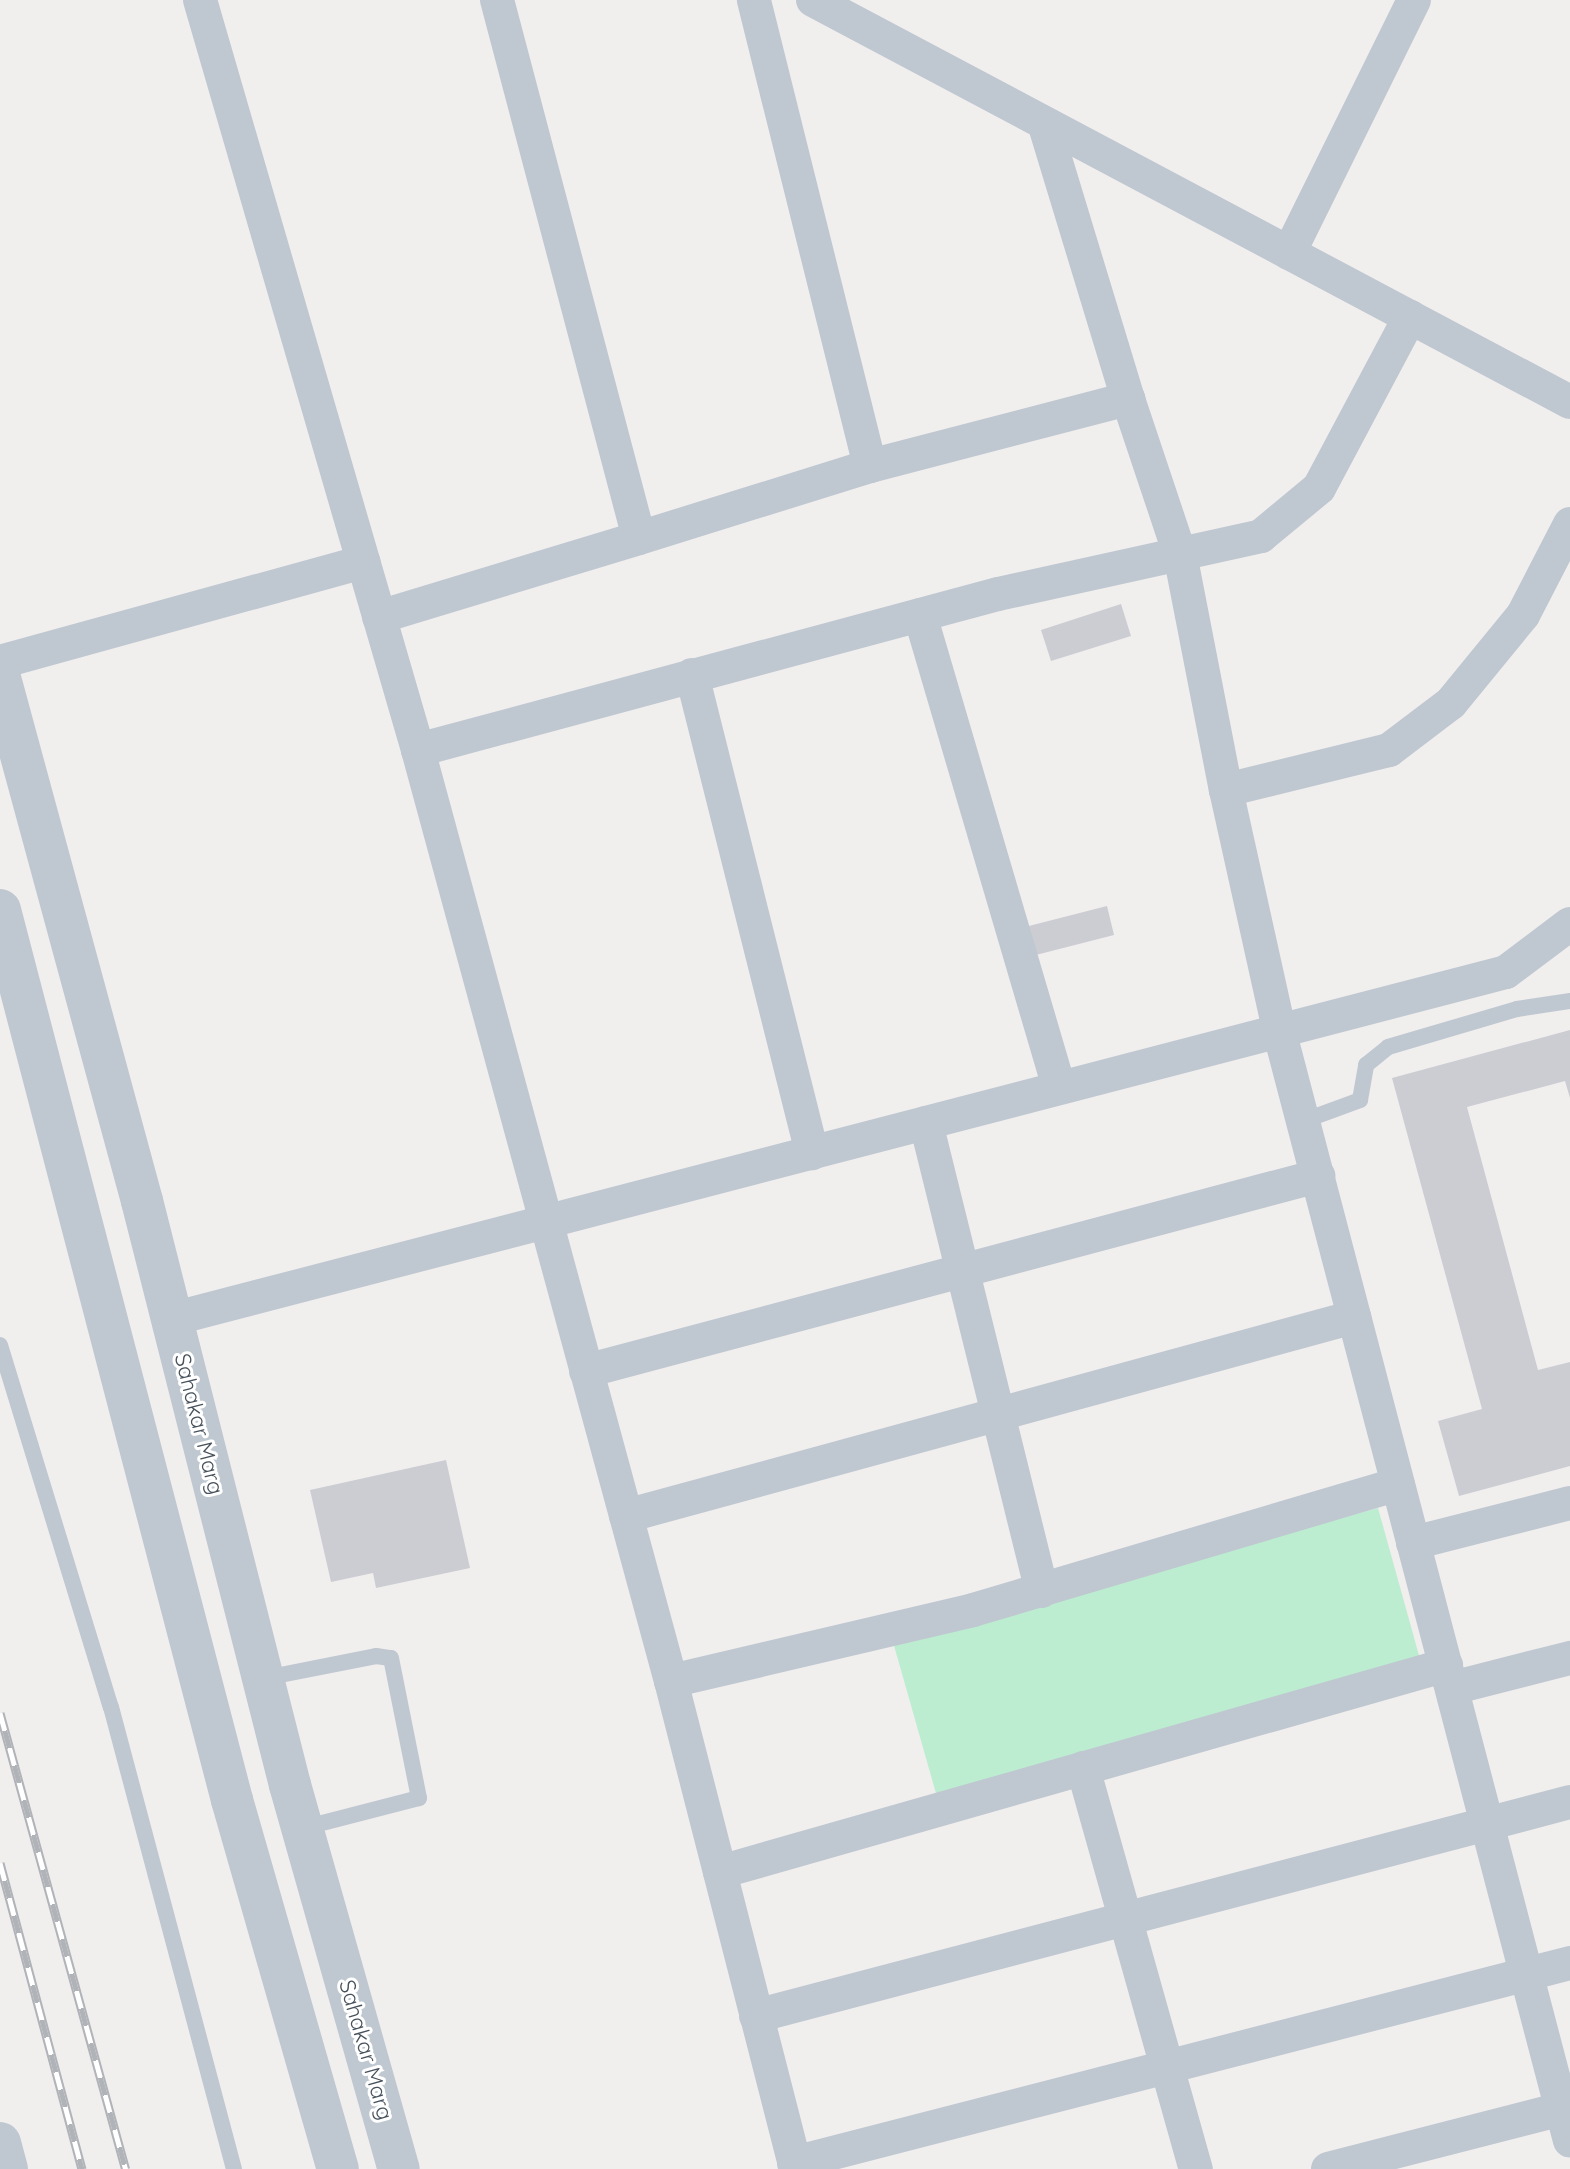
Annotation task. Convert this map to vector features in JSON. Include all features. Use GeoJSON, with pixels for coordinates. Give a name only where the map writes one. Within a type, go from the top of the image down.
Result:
{"type":"FeatureCollection","features":[{"type":"Feature","properties":{"kind":"street"},"geometry":{"type":"LineString","coordinates":[[200,0],[418,750],[671,1681],[795,2166],[1570,1963]]}},
{"type":"Feature","properties":{"kind":"street"},"geometry":{"type":"LineString","coordinates":[[497,0],[639,538]]}},
{"type":"Feature","properties":{"kind":"street"},"geometry":{"type":"LineString","coordinates":[[754,0],[870,466]]}},
{"type":"Feature","properties":{"kind":"street"},"geometry":{"type":"LineString","coordinates":[[813,0],[1570,402]]}},
{"type":"Feature","properties":{"kind":"street"},"geometry":{"type":"LineString","coordinates":[[1289,253],[1414,0]]}},
{"type":"Feature","properties":{"kind":"street"},"geometry":{"type":"LineString","coordinates":[[1044,123],[1128,399],[1180,554],[1226,790],[1279,1030],[1527,1975],[1566,2107],[1570,2141]]}},
{"type":"Feature","properties":{"kind":"street"},"geometry":{"type":"LineString","coordinates":[[418,750],[920,615],[1261,536],[1319,488],[1410,317]]}},
{"type":"Feature","properties":{"kind":"street"},"geometry":{"type":"LineString","coordinates":[[379,617],[870,466],[1128,399]]}},
{"type":"Feature","properties":{"kind":"street"},"geometry":{"type":"LineString","coordinates":[[1226,790],[1389,750],[1451,703],[1523,615],[1570,524]]}},
{"type":"Feature","properties":{"kind":"street"},"geometry":{"type":"LineString","coordinates":[[0,662],[363,562]]}},
{"type":"Feature","properties":{"kind":"street"},"geometry":{"type":"LineString","coordinates":[[920,615],[1059,1086]]}},
{"type":"Feature","properties":{"kind":"street"},"geometry":{"type":"LineString","coordinates":[[692,675],[812,1153]]}},
{"type":"Feature","properties":{"kind":"street","name":"Sahakar Marg"},"geometry":{"type":"LineString","coordinates":[[0,678],[172,1319],[303,1828],[399,2169]]}},
{"type":"Feature","properties":{"kind":"street"},"geometry":{"type":"LineString","coordinates":[[0,910],[228,1785],[338,2169]]}},
{"type":"Feature","properties":{"kind":"street"},"geometry":{"type":"LineString","coordinates":[[172,1319],[1506,972],[1564,936]]}},
{"type":"Feature","properties":{"kind":"street"},"geometry":{"type":"LineString","coordinates":[[926,1123],[1042,1591]]}},
{"type":"Feature","properties":{"kind":"street"},"geometry":{"type":"LineString","coordinates":[[586,1371],[1318,1176]]}},
{"type":"Feature","properties":{"kind":"street"},"geometry":{"type":"LineString","coordinates":[[626,1516],[998,1418],[1354,1317]]}},
{"type":"Feature","properties":{"kind":"street"},"geometry":{"type":"LineString","coordinates":[[671,1681],[1042,1591],[1398,1484]]}},
{"type":"Feature","properties":{"kind":"street"},"geometry":{"type":"LineString","coordinates":[[1413,1543],[1570,1503]]}},
{"type":"Feature","properties":{"kind":"street"},"geometry":{"type":"LineString","coordinates":[[720,1872],[1083,1768],[1449,1677],[1570,1658]]}},
{"type":"Feature","properties":{"kind":"street"},"geometry":{"type":"LineString","coordinates":[[1083,1768],[1196,2169]]}},
{"type":"Feature","properties":{"kind":"street"},"geometry":{"type":"LineString","coordinates":[[756,2016],[1570,1802]]}},
{"type":"Feature","properties":{"kind":"street"},"geometry":{"type":"LineString","coordinates":[[1328,2169],[1566,2107]]}},
{"type":"Feature","properties":{"kind":"street"},"geometry":{"type":"LineString","coordinates":[[0,2143],[7,2169]]}},
{"type":"Feature","properties":{"kind":"lane"},"geometry":{"type":"LineString","coordinates":[[1303,1121],[1360,1100],[1366,1065],[1388,1047],[1517,1009],[1570,1001]]}},
{"type":"Feature","properties":{"kind":"lane"},"geometry":{"type":"LineString","coordinates":[[0,1345],[111,1707],[234,2169]]}},
{"type":"Feature","properties":{"kind":"lane"},"geometry":{"type":"LineString","coordinates":[[263,1678],[376,1656],[391,1658],[419,1798],[303,1828]]}},
{"type":"Feature","properties":{"kind":"green space"},"geometry":{"type":"Polygon","coordinates":[[[1378,1508],[1425,1677],[941,1811],[893,1642],[1378,1508]]]}},
{"type":"Feature","properties":{"kind":"building"},"geometry":{"type":"Polygon","coordinates":[[[1121,604],[1131,636],[1051,661],[1041,630],[1121,604]]]}},
{"type":"Feature","properties":{"kind":"building"},"geometry":{"type":"Polygon","coordinates":[[[1107,906],[1114,935],[1028,957],[1021,928],[1107,906]]]}},
{"type":"Feature","properties":{"kind":"building"},"geometry":{"type":"Polygon","coordinates":[[[1570,1030],[1570,1098],[1565,1081],[1467,1107],[1538,1370],[1570,1362],[1570,1466],[1459,1496],[1438,1421],[1482,1409],[1392,1078],[1570,1030]]]}},
{"type":"Feature","properties":{"kind":"building"},"geometry":{"type":"Polygon","coordinates":[[[446,1460],[470,1568],[376,1588],[373,1573],[331,1582],[310,1490],[446,1460]]]}},
{"type":"Feature","properties":{"kind":"railway"},"geometry":{"type":"LineString","coordinates":[[0,1713],[126,2169]]}},
{"type":"Feature","properties":{"kind":"railway"},"geometry":{"type":"LineString","coordinates":[[0,1863],[82,2169]]}}]}
